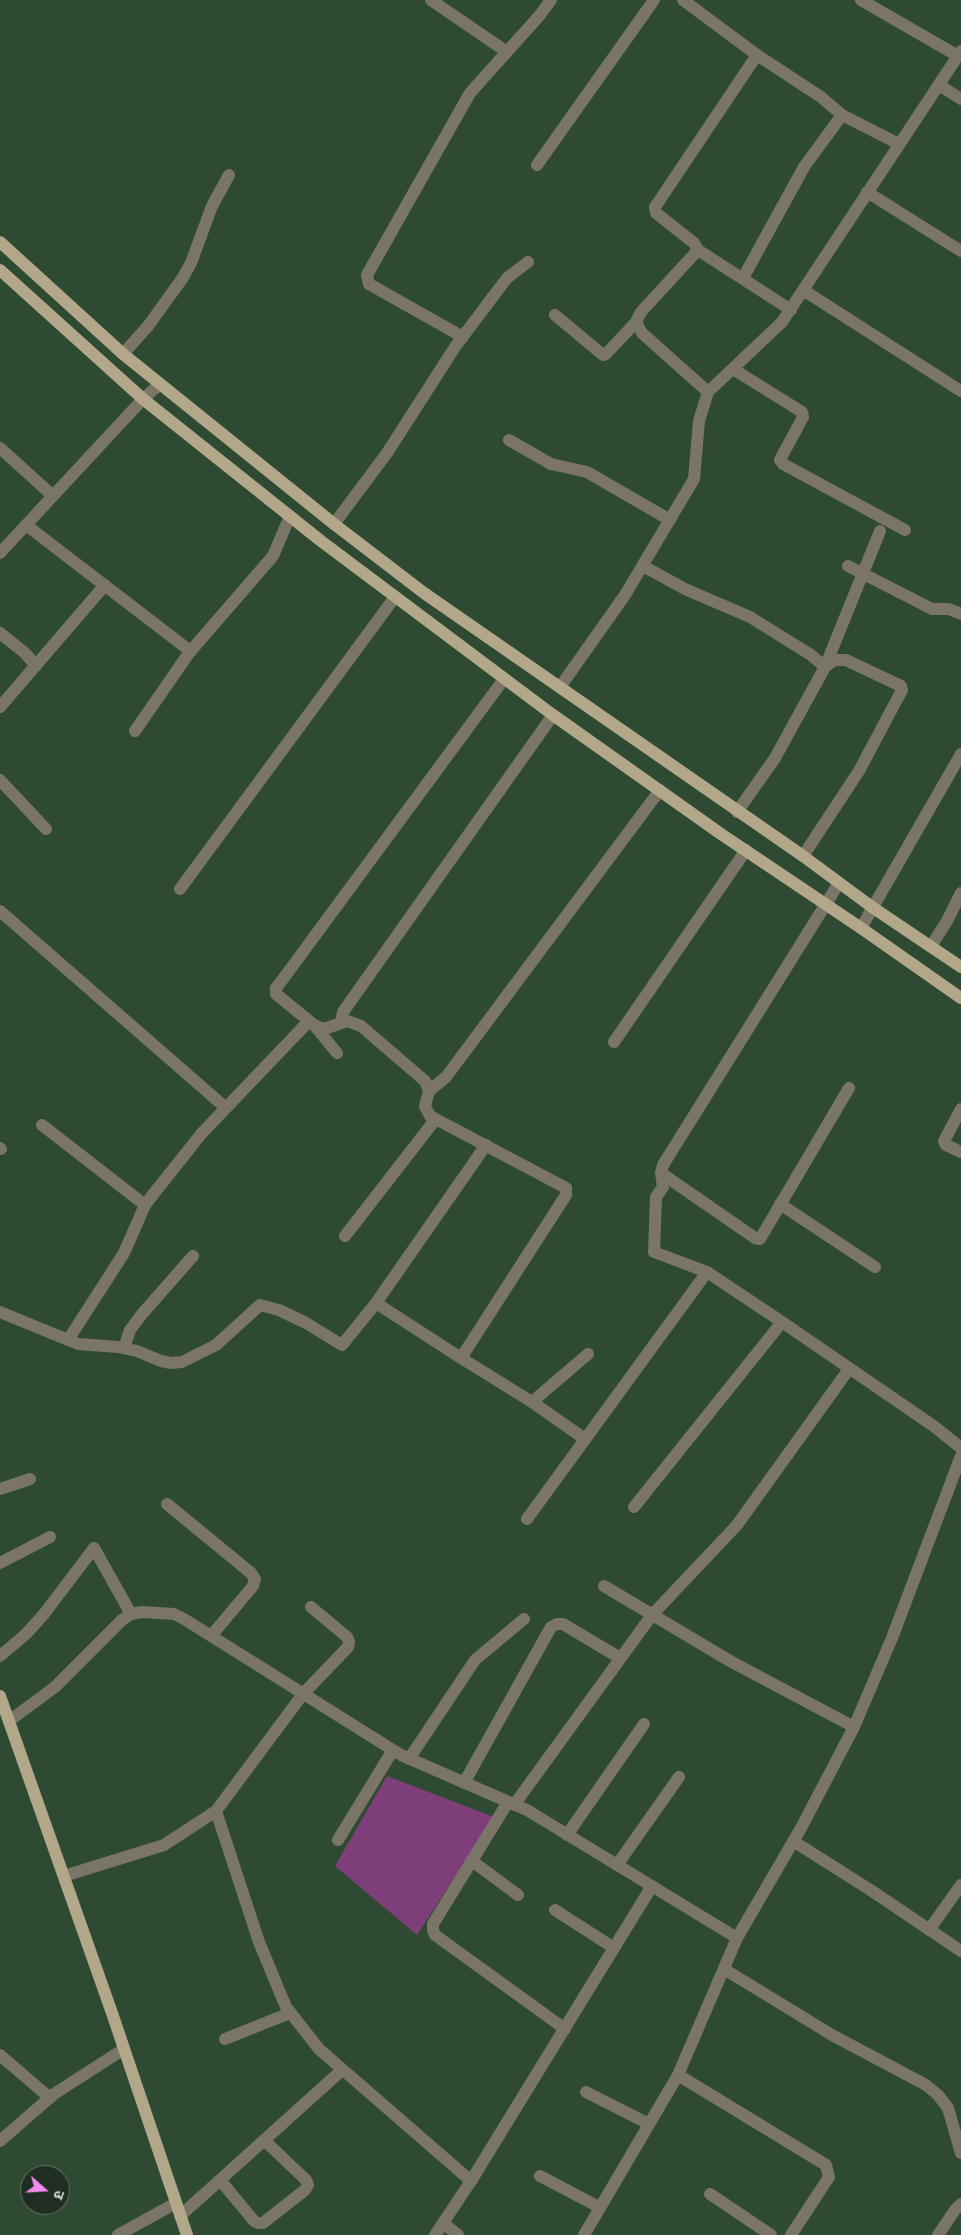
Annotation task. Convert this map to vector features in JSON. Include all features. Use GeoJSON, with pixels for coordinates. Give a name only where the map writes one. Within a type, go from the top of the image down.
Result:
{"type":"FeatureCollection","features":[{"type":"Feature","properties":{"kind":"main road"},"geometry":{"type":"LineString","coordinates":[[0,242],[123,354],[334,524],[424,593],[803,856],[872,907],[961,967]]}},
{"type":"Feature","properties":{"kind":"main road"},"geometry":{"type":"LineString","coordinates":[[0,270],[143,399],[395,597],[553,715],[961,998]]}},
{"type":"Feature","properties":{"kind":"main road"},"geometry":{"type":"LineString","coordinates":[[0,1696],[187,2235]]}},
{"type":"Feature","properties":{"kind":"street"},"geometry":{"type":"LineString","coordinates":[[431,0],[508,52]]}},
{"type":"Feature","properties":{"kind":"street"},"geometry":{"type":"LineString","coordinates":[[463,337],[369,284],[367,275],[470,94],[551,0]]}},
{"type":"Feature","properties":{"kind":"street"},"geometry":{"type":"LineString","coordinates":[[538,165],[654,0]]}},
{"type":"Feature","properties":{"kind":"street"},"geometry":{"type":"LineString","coordinates":[[683,0],[757,55],[821,97],[842,115],[899,144]]}},
{"type":"Feature","properties":{"kind":"street"},"geometry":{"type":"LineString","coordinates":[[560,687],[625,595],[694,479],[699,421],[708,392],[782,322],[791,310],[959,53],[861,0]]}},
{"type":"Feature","properties":{"kind":"street"},"geometry":{"type":"LineString","coordinates":[[757,55],[655,207],[656,212],[694,243],[698,250],[791,310]]}},
{"type":"Feature","properties":{"kind":"street"},"geometry":{"type":"LineString","coordinates":[[939,85],[961,99]]}},
{"type":"Feature","properties":{"kind":"street"},"geometry":{"type":"LineString","coordinates":[[743,278],[804,167],[842,115]]}},
{"type":"Feature","properties":{"kind":"street"},"geometry":{"type":"LineString","coordinates":[[123,354],[148,326],[182,279],[191,263],[212,206],[229,175]]}},
{"type":"Feature","properties":{"kind":"street"},"geometry":{"type":"LineString","coordinates":[[867,192],[961,251]]}},
{"type":"Feature","properties":{"kind":"street"},"geometry":{"type":"LineString","coordinates":[[555,315],[603,355],[606,354],[636,322],[641,312],[698,250]]}},
{"type":"Feature","properties":{"kind":"street"},"geometry":{"type":"LineString","coordinates":[[334,524],[387,453],[463,337],[507,278],[528,262]]}},
{"type":"Feature","properties":{"kind":"street"},"geometry":{"type":"LineString","coordinates":[[803,290],[961,391]]}},
{"type":"Feature","properties":{"kind":"street"},"geometry":{"type":"LineString","coordinates":[[636,322],[642,333],[708,392]]}},
{"type":"Feature","properties":{"kind":"street"},"geometry":{"type":"LineString","coordinates":[[733,369],[802,412],[803,417],[780,460],[783,464],[905,530]]}},
{"type":"Feature","properties":{"kind":"street"},"geometry":{"type":"LineString","coordinates":[[0,553],[143,399],[160,384]]}},
{"type":"Feature","properties":{"kind":"street"},"geometry":{"type":"LineString","coordinates":[[509,440],[551,464],[587,472],[670,520]]}},
{"type":"Feature","properties":{"kind":"street"},"geometry":{"type":"LineString","coordinates":[[0,448],[53,496]]}},
{"type":"Feature","properties":{"kind":"street"},"geometry":{"type":"LineString","coordinates":[[134,731],[189,653],[273,556],[290,516]]}},
{"type":"Feature","properties":{"kind":"street"},"geometry":{"type":"LineString","coordinates":[[26,525],[186,647],[189,653]]}},
{"type":"Feature","properties":{"kind":"street"},"geometry":{"type":"LineString","coordinates":[[737,812],[775,758],[825,667],[880,531]]}},
{"type":"Feature","properties":{"kind":"street"},"geometry":{"type":"LineString","coordinates":[[643,566],[685,589],[750,617],[811,655],[825,667]]}},
{"type":"Feature","properties":{"kind":"street"},"geometry":{"type":"LineString","coordinates":[[848,566],[932,610],[949,609],[961,614]]}},
{"type":"Feature","properties":{"kind":"street"},"geometry":{"type":"LineString","coordinates":[[0,707],[105,585]]}},
{"type":"Feature","properties":{"kind":"street"},"geometry":{"type":"LineString","coordinates":[[180,889],[395,597]]}},
{"type":"Feature","properties":{"kind":"street"},"geometry":{"type":"LineString","coordinates":[[0,633],[25,653],[36,666]]}},
{"type":"Feature","properties":{"kind":"street"},"geometry":{"type":"LineString","coordinates":[[803,856],[859,771],[902,690],[901,686],[846,660],[834,660],[825,667]]}},
{"type":"Feature","properties":{"kind":"street"},"geometry":{"type":"LineString","coordinates":[[337,1053],[311,1023],[276,994],[276,988],[504,679]]}},
{"type":"Feature","properties":{"kind":"street"},"geometry":{"type":"LineString","coordinates":[[341,1022],[343,1012],[553,715]]}},
{"type":"Feature","properties":{"kind":"street"},"geometry":{"type":"LineString","coordinates":[[860,928],[961,754]]}},
{"type":"Feature","properties":{"kind":"street"},"geometry":{"type":"LineString","coordinates":[[0,780],[46,829]]}},
{"type":"Feature","properties":{"kind":"street"},"geometry":{"type":"LineString","coordinates":[[461,1358],[566,1191],[564,1186],[435,1120],[430,1116],[425,1106],[430,1091],[446,1078],[660,790]]}},
{"type":"Feature","properties":{"kind":"street"},"geometry":{"type":"LineString","coordinates":[[614,1042],[746,850]]}},
{"type":"Feature","properties":{"kind":"street"},"geometry":{"type":"LineString","coordinates":[[839,883],[824,903],[663,1165],[660,1173],[663,1188],[656,1197],[654,1252],[707,1272],[935,1427],[961,1448]]}},
{"type":"Feature","properties":{"kind":"street"},"geometry":{"type":"LineString","coordinates":[[931,946],[947,921],[961,893]]}},
{"type":"Feature","properties":{"kind":"street"},"geometry":{"type":"LineString","coordinates":[[0,911],[226,1108]]}},
{"type":"Feature","properties":{"kind":"street"},"geometry":{"type":"LineString","coordinates":[[311,1023],[327,1028],[347,1021],[361,1026],[425,1081],[430,1091]]}},
{"type":"Feature","properties":{"kind":"street"},"geometry":{"type":"LineString","coordinates":[[68,1340],[124,1254],[145,1205],[202,1133],[311,1023]]}},
{"type":"Feature","properties":{"kind":"street"},"geometry":{"type":"LineString","coordinates":[[660,1173],[757,1239],[761,1237],[848,1088]]}},
{"type":"Feature","properties":{"kind":"street"},"geometry":{"type":"LineString","coordinates":[[961,1109],[944,1141],[946,1145],[961,1152]]}},
{"type":"Feature","properties":{"kind":"street"},"geometry":{"type":"LineString","coordinates":[[346,1236],[435,1120]]}},
{"type":"Feature","properties":{"kind":"street"},"geometry":{"type":"LineString","coordinates":[[42,1125],[145,1205]]}},
{"type":"Feature","properties":{"kind":"street"},"geometry":{"type":"LineString","coordinates":[[0,1312],[68,1340],[86,1345],[124,1348],[161,1362],[182,1362],[216,1345],[256,1307],[265,1305],[306,1323],[342,1346],[376,1303],[486,1145]]}},
{"type":"Feature","properties":{"kind":"street"},"geometry":{"type":"LineString","coordinates":[[780,1204],[875,1267]]}},
{"type":"Feature","properties":{"kind":"street"},"geometry":{"type":"LineString","coordinates":[[124,1348],[130,1330],[193,1256]]}},
{"type":"Feature","properties":{"kind":"street"},"geometry":{"type":"LineString","coordinates":[[527,1519],[707,1272]]}},
{"type":"Feature","properties":{"kind":"street"},"geometry":{"type":"LineString","coordinates":[[376,1303],[532,1402],[585,1439]]}},
{"type":"Feature","properties":{"kind":"street"},"geometry":{"type":"LineString","coordinates":[[634,1507],[782,1322]]}},
{"type":"Feature","properties":{"kind":"street"},"geometry":{"type":"LineString","coordinates":[[532,1402],[588,1354]]}},
{"type":"Feature","properties":{"kind":"street"},"geometry":{"type":"LineString","coordinates":[[564,2029],[435,1935],[432,1930],[433,1924],[472,1861],[511,1804],[652,1615],[737,1524],[849,1369]]}},
{"type":"Feature","properties":{"kind":"street"},"geometry":{"type":"LineString","coordinates":[[599,2235],[586,2231],[678,2075],[737,1938],[793,1841],[854,1728],[892,1638],[961,1456]]}},
{"type":"Feature","properties":{"kind":"street"},"geometry":{"type":"LineString","coordinates":[[0,1489],[30,1478]]}},
{"type":"Feature","properties":{"kind":"street"},"geometry":{"type":"LineString","coordinates":[[167,1504],[251,1573],[255,1579],[253,1586],[211,1636]]}},
{"type":"Feature","properties":{"kind":"street"},"geometry":{"type":"LineString","coordinates":[[0,1563],[50,1537]]}},
{"type":"Feature","properties":{"kind":"street"},"geometry":{"type":"LineString","coordinates":[[0,1656],[26,1634],[44,1614],[94,1548],[131,1614]]}},
{"type":"Feature","properties":{"kind":"street"},"geometry":{"type":"LineString","coordinates":[[604,1586],[730,1661],[854,1728]]}},
{"type":"Feature","properties":{"kind":"street"},"geometry":{"type":"LineString","coordinates":[[64,1876],[164,1845],[216,1811],[303,1694],[348,1647],[347,1637],[311,1607]]}},
{"type":"Feature","properties":{"kind":"street"},"geometry":{"type":"LineString","coordinates":[[9,1721],[54,1687],[122,1620],[131,1614],[142,1612],[174,1614],[393,1750],[409,1759],[511,1804],[567,1835],[737,1938]]}},
{"type":"Feature","properties":{"kind":"street"},"geometry":{"type":"LineString","coordinates":[[409,1759],[475,1660],[524,1619]]}},
{"type":"Feature","properties":{"kind":"street"},"geometry":{"type":"LineString","coordinates":[[464,1783],[552,1627],[557,1624],[563,1624],[620,1658]]}},
{"type":"Feature","properties":{"kind":"street"},"geometry":{"type":"LineString","coordinates":[[567,1835],[644,1724]]}},
{"type":"Feature","properties":{"kind":"street"},"geometry":{"type":"LineString","coordinates":[[338,1840],[393,1750]]}},
{"type":"Feature","properties":{"kind":"street"},"geometry":{"type":"LineString","coordinates":[[617,1865],[680,1777]]}},
{"type":"Feature","properties":{"kind":"street"},"geometry":{"type":"LineString","coordinates":[[216,1811],[259,1942],[290,2013],[319,2049],[471,2181]]}},
{"type":"Feature","properties":{"kind":"street"},"geometry":{"type":"LineString","coordinates":[[793,1841],[961,1951]]}},
{"type":"Feature","properties":{"kind":"street"},"geometry":{"type":"LineString","coordinates":[[472,1861],[518,1895]]}},
{"type":"Feature","properties":{"kind":"street"},"geometry":{"type":"LineString","coordinates":[[929,1930],[961,1885]]}},
{"type":"Feature","properties":{"kind":"street"},"geometry":{"type":"LineString","coordinates":[[436,2235],[652,1886]]}},
{"type":"Feature","properties":{"kind":"street"},"geometry":{"type":"LineString","coordinates":[[555,1910],[614,1948]]}},
{"type":"Feature","properties":{"kind":"street"},"geometry":{"type":"LineString","coordinates":[[724,1969],[832,2035],[926,2085],[938,2095],[948,2108],[961,2152]]}},
{"type":"Feature","properties":{"kind":"street"},"geometry":{"type":"LineString","coordinates":[[225,2039],[290,2013]]}},
{"type":"Feature","properties":{"kind":"street"},"geometry":{"type":"LineString","coordinates":[[0,2141],[50,2098],[124,2049]]}},
{"type":"Feature","properties":{"kind":"street"},"geometry":{"type":"LineString","coordinates":[[0,2055],[50,2098]]}},
{"type":"Feature","properties":{"kind":"street"},"geometry":{"type":"LineString","coordinates":[[180,2216],[342,2070]]}},
{"type":"Feature","properties":{"kind":"street"},"geometry":{"type":"LineString","coordinates":[[678,2075],[826,2165],[829,2177],[791,2235]]}},
{"type":"Feature","properties":{"kind":"street"},"geometry":{"type":"LineString","coordinates":[[586,2092],[649,2124]]}},
{"type":"Feature","properties":{"kind":"street"},"geometry":{"type":"LineString","coordinates":[[220,2180],[254,2221],[258,2223],[306,2190],[308,2186],[306,2180],[264,2140]]}},
{"type":"Feature","properties":{"kind":"street"},"geometry":{"type":"LineString","coordinates":[[540,2176],[599,2207]]}},
{"type":"Feature","properties":{"kind":"street"},"geometry":{"type":"LineString","coordinates":[[710,2194],[771,2235]]}},
{"type":"Feature","properties":{"kind":"street"},"geometry":{"type":"LineString","coordinates":[[118,2235],[176,2203]]}},
{"type":"Feature","properties":{"kind":"street"},"geometry":{"type":"LineString","coordinates":[[938,2235],[954,2210],[961,2204]]}},
{"type":"Feature","properties":{"kind":"street"},"geometry":{"type":"LineString","coordinates":[[444,2223],[458,2235]]}},
{"type":"Feature","properties":{"kind":"shaded area"},"geometry":{"type":"Polygon","coordinates":[[[387,1776],[494,1817],[417,1935],[335,1866],[387,1776]]]}}]}
